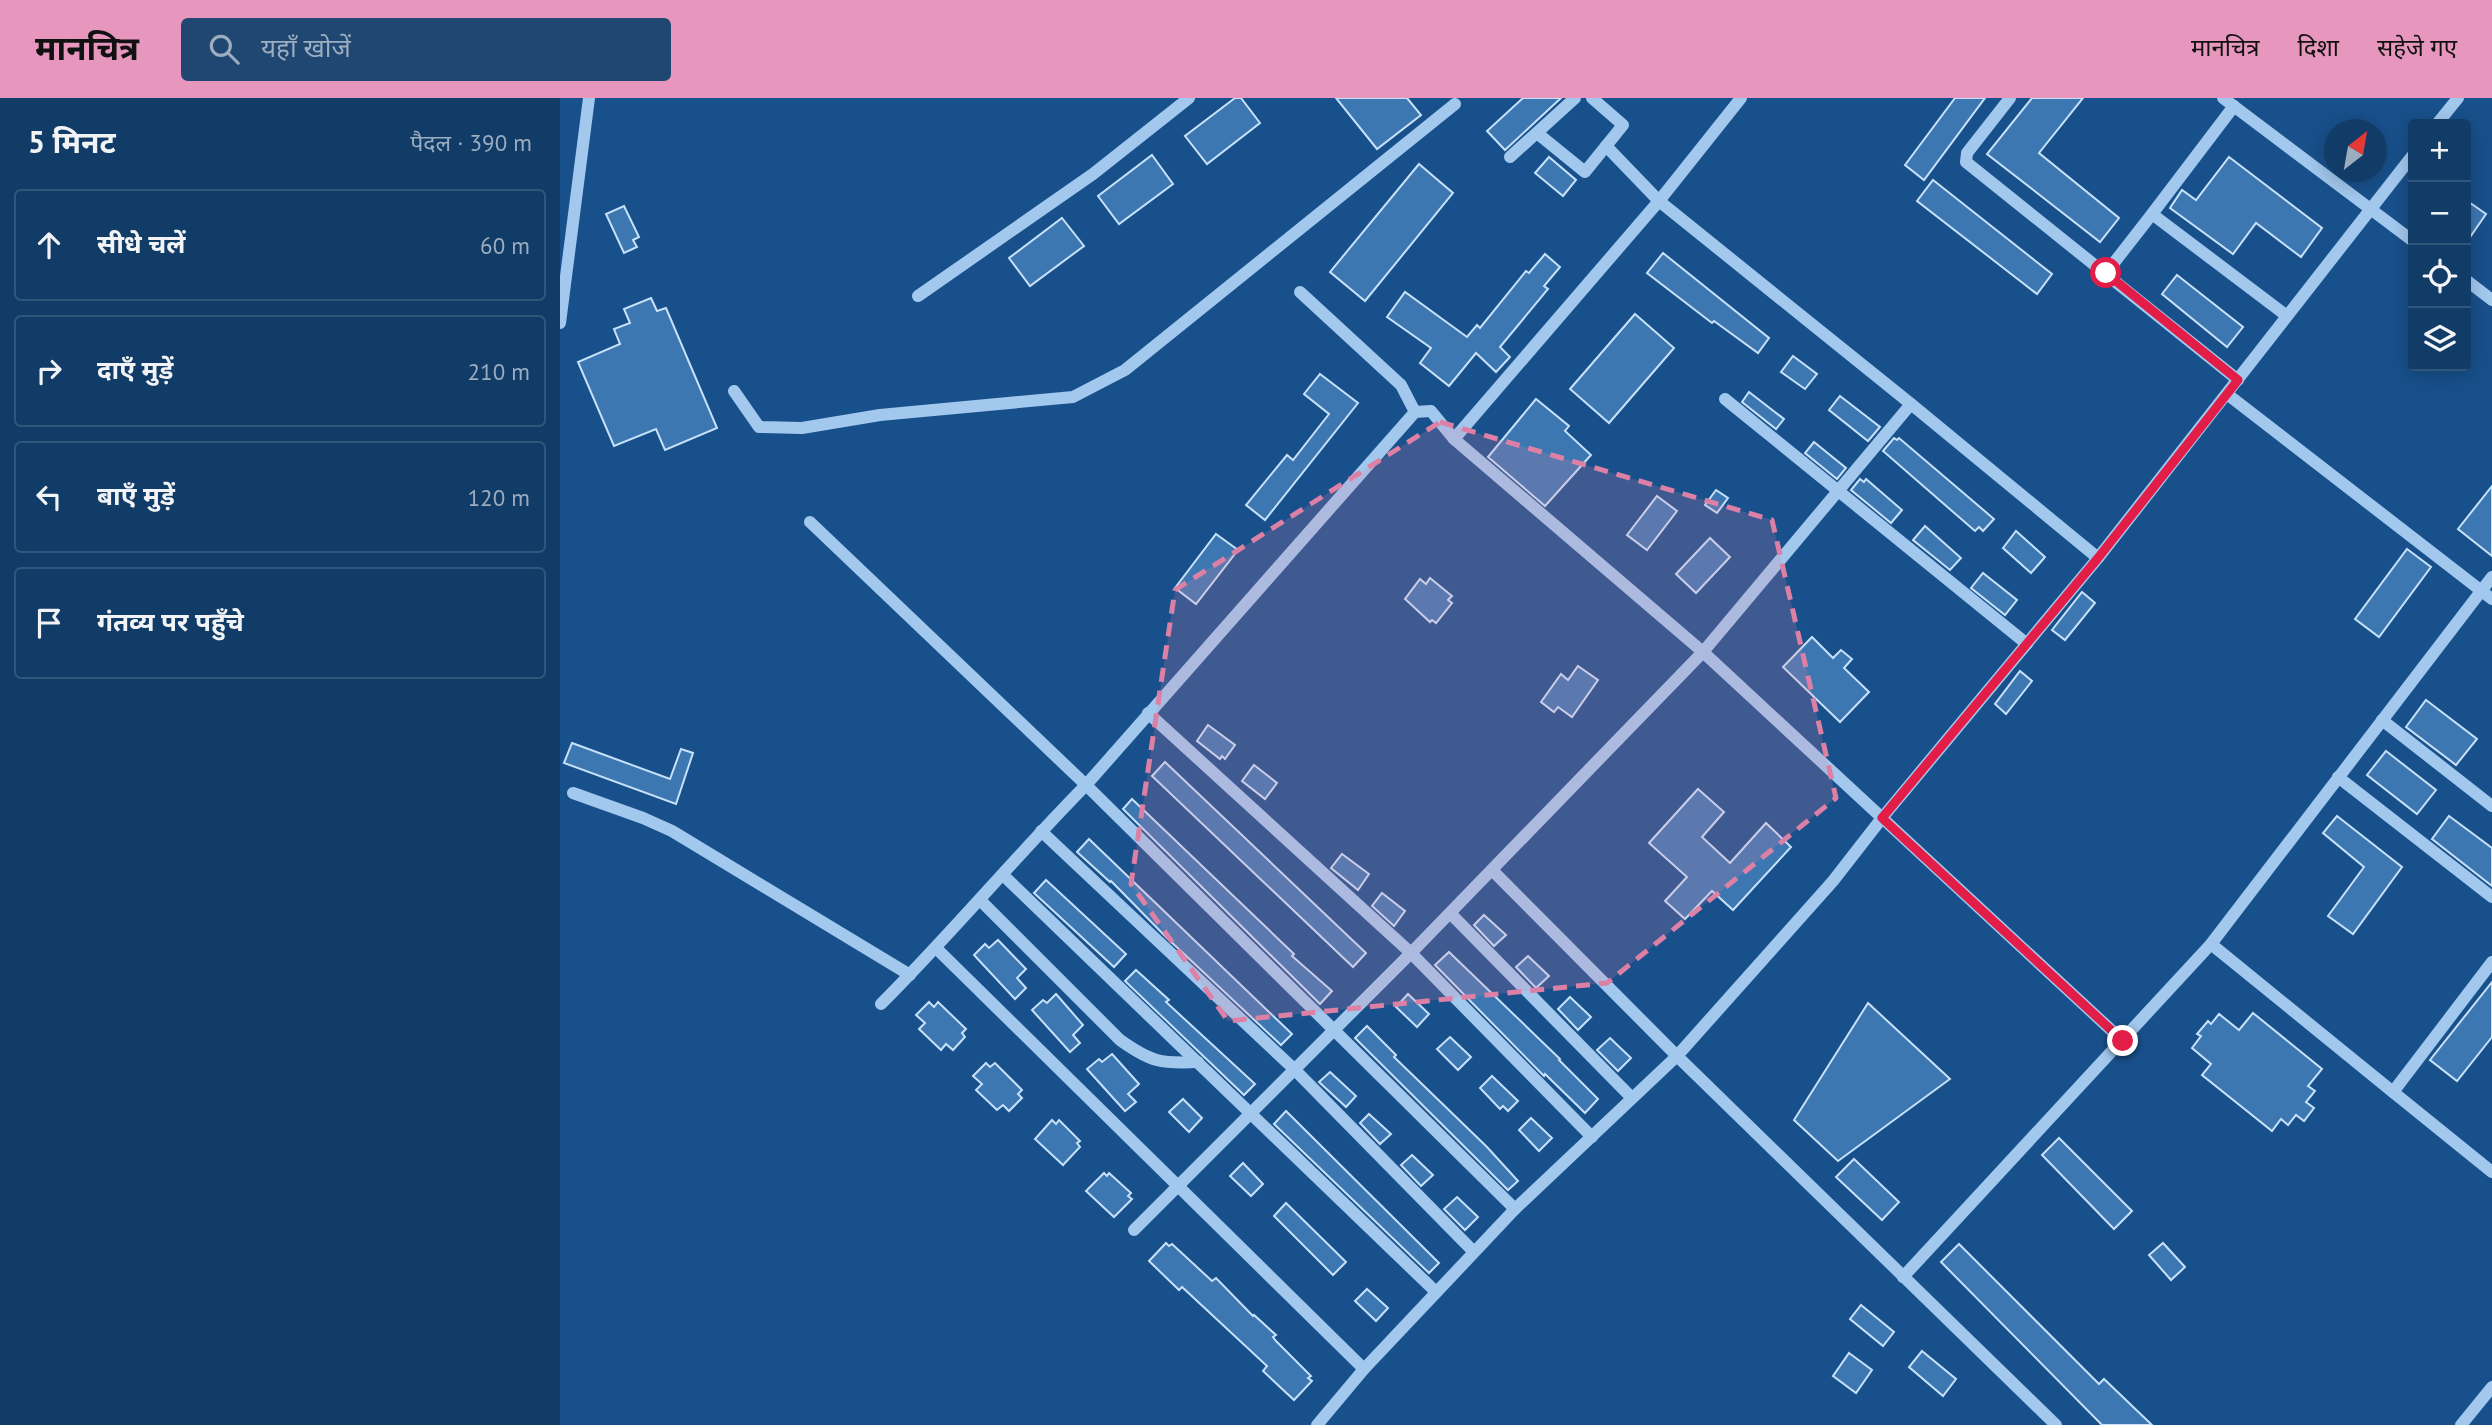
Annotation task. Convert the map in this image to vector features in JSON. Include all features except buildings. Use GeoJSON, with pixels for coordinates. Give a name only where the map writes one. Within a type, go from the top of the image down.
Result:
{"type":"FeatureCollection","features":[{"type":"Feature","properties":{"kind":"street"},"geometry":{"type":"LineString","coordinates":[[560,323],[589,98]]}},
{"type":"Feature","properties":{"kind":"street"},"geometry":{"type":"LineString","coordinates":[[918,296],[1093,174],[1189,98]]}},
{"type":"Feature","properties":{"kind":"street"},"geometry":{"type":"LineString","coordinates":[[1510,158],[1575,98]]}},
{"type":"Feature","properties":{"kind":"street"},"geometry":{"type":"LineString","coordinates":[[1537,133],[1585,172],[1623,125],[1592,98]]}},
{"type":"Feature","properties":{"kind":"street"},"geometry":{"type":"LineString","coordinates":[[1454,439],[1659,201],[1741,98]]}},
{"type":"Feature","properties":{"kind":"street"},"geometry":{"type":"LineString","coordinates":[[2010,98],[1966,153],[1966,162],[2238,380]]}},
{"type":"Feature","properties":{"kind":"street"},"geometry":{"type":"LineString","coordinates":[[2223,98],[2408,237]]}},
{"type":"Feature","properties":{"kind":"street"},"geometry":{"type":"LineString","coordinates":[[2441,119],[2455,99]]}},
{"type":"Feature","properties":{"kind":"street"},"geometry":{"type":"LineString","coordinates":[[734,391],[759,427],[802,428],[880,415],[1073,397],[1125,370],[1456,100]]}},
{"type":"Feature","properties":{"kind":"street"},"geometry":{"type":"LineString","coordinates":[[2106,273],[2234,106]]}},
{"type":"Feature","properties":{"kind":"street"},"geometry":{"type":"LineString","coordinates":[[1606,146],[1659,201],[2098,558]]}},
{"type":"Feature","properties":{"kind":"street"},"geometry":{"type":"LineString","coordinates":[[1317,1425],[1364,1368],[1515,1209],[1677,1056],[1833,881],[2098,558],[2408,162]]}},
{"type":"Feature","properties":{"kind":"street"},"geometry":{"type":"LineString","coordinates":[[2152,214],[2287,316]]}},
{"type":"Feature","properties":{"kind":"street"},"geometry":{"type":"LineString","coordinates":[[2471,285],[2492,300]]}},
{"type":"Feature","properties":{"kind":"street"},"geometry":{"type":"LineString","coordinates":[[1300,292],[1401,384],[1415,412]]}},
{"type":"Feature","properties":{"kind":"street"},"geometry":{"type":"LineString","coordinates":[[2227,394],[2492,599]]}},
{"type":"Feature","properties":{"kind":"street"},"geometry":{"type":"LineString","coordinates":[[1725,399],[2027,643]]}},
{"type":"Feature","properties":{"kind":"street"},"geometry":{"type":"LineString","coordinates":[[1135,1230],[1334,1032],[1703,652],[1911,404]]}},
{"type":"Feature","properties":{"kind":"street"},"geometry":{"type":"LineString","coordinates":[[881,1004],[1086,785],[1415,412],[1431,411],[1454,439],[1703,652],[2123,1041]]}},
{"type":"Feature","properties":{"kind":"street"},"geometry":{"type":"LineString","coordinates":[[810,522],[1086,785],[1515,1209]]}},
{"type":"Feature","properties":{"kind":"street"},"geometry":{"type":"LineString","coordinates":[[1903,1277],[2211,944],[2492,577]]}},
{"type":"Feature","properties":{"kind":"street"},"geometry":{"type":"LineString","coordinates":[[1148,713],[1411,953],[1592,1137]]}},
{"type":"Feature","properties":{"kind":"street"},"geometry":{"type":"LineString","coordinates":[[2382,720],[2492,806]]}},
{"type":"Feature","properties":{"kind":"street"},"geometry":{"type":"LineString","coordinates":[[2338,777],[2492,897]]}},
{"type":"Feature","properties":{"kind":"street"},"geometry":{"type":"LineString","coordinates":[[573,793],[672,831],[910,975]]}},
{"type":"Feature","properties":{"kind":"street"},"geometry":{"type":"LineString","coordinates":[[1041,831],[1294,1069],[1474,1252]]}},
{"type":"Feature","properties":{"kind":"street"},"geometry":{"type":"LineString","coordinates":[[1492,870],[1677,1056],[2056,1425]]}},
{"type":"Feature","properties":{"kind":"street"},"geometry":{"type":"LineString","coordinates":[[1003,875],[1436,1292]]}},
{"type":"Feature","properties":{"kind":"street"},"geometry":{"type":"LineString","coordinates":[[980,900],[1120,1040],[1144,1058],[1168,1063],[1198,1062]]}},
{"type":"Feature","properties":{"kind":"street"},"geometry":{"type":"LineString","coordinates":[[1450,913],[1632,1098]]}},
{"type":"Feature","properties":{"kind":"street"},"geometry":{"type":"LineString","coordinates":[[2211,944],[2492,1172]]}},
{"type":"Feature","properties":{"kind":"street"},"geometry":{"type":"LineString","coordinates":[[936,948],[1364,1368]]}},
{"type":"Feature","properties":{"kind":"street"},"geometry":{"type":"LineString","coordinates":[[2393,1092],[2492,962]]}},
{"type":"Feature","properties":{"kind":"street"},"geometry":{"type":"LineString","coordinates":[[2461,1425],[2492,1387]]}},
{"type":"Feature","properties":{"kind":"highlighted area"},"geometry":{"type":"Polygon","coordinates":[[[1440,422],[1772,520],[1836,798],[1607,983],[1228,1021],[1131,884],[1175,590],[1440,422]]]}},
{"type":"Feature","properties":{"kind":"route"},"geometry":{"type":"LineString","coordinates":[[2106,273],[2238,380],[2098,558],[1882,818],[2123,1041]]}}]}
